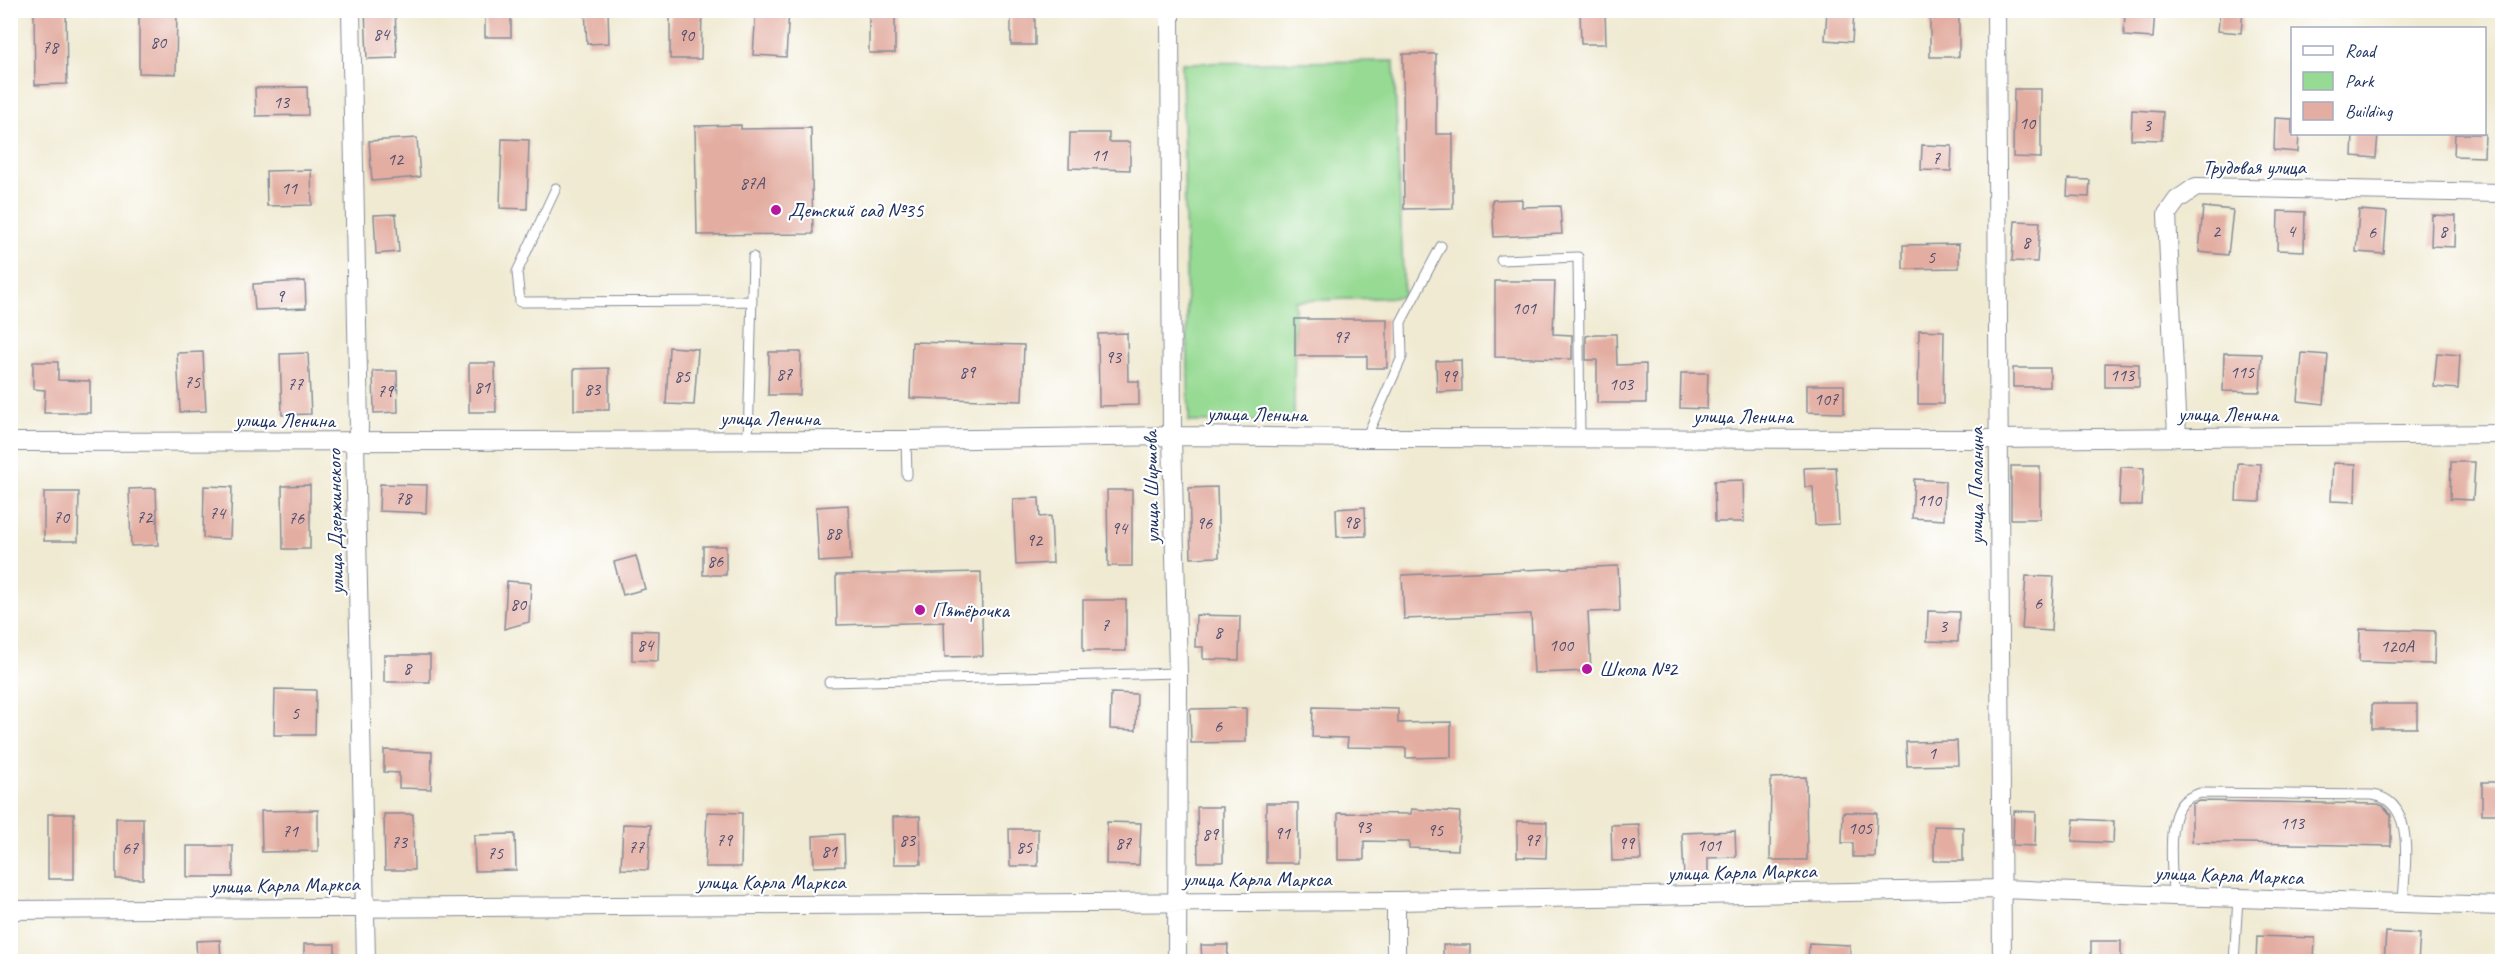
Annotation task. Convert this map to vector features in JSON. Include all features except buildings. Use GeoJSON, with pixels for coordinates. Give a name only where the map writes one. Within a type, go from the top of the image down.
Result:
{"type":"FeatureCollection","features":[{"type":"Feature","properties":{"kind":"street","name":"улица Дзержинского"},"geometry":{"type":"LineString","coordinates":[[351,10],[359,429],[355,442],[366,962]]}},
{"type":"Feature","properties":{"kind":"street","name":"улица Ширшова"},"geometry":{"type":"LineString","coordinates":[[1170,10],[1172,436],[1178,673],[1177,962]]}},
{"type":"Feature","properties":{"kind":"street","name":"улица Папанина"},"geometry":{"type":"LineString","coordinates":[[1996,10],[2002,962]]}},
{"type":"Feature","properties":{"kind":"street","name":"Трудовая улица"},"geometry":{"type":"LineString","coordinates":[[2177,437],[2167,214],[2177,200],[2196,187],[2502,194]]}},
{"type":"Feature","properties":{"kind":"street","name":"улица Ленина"},"geometry":{"type":"LineString","coordinates":[[10,442],[748,441],[1172,436],[1998,439],[2502,434]]}},
{"type":"Feature","properties":{"kind":"street","name":"улица Карла Маркса"},"geometry":{"type":"LineString","coordinates":[[10,910],[365,906],[1396,902],[2003,889],[2502,906]]}},
{"type":"Feature","properties":{"kind":"street"},"geometry":{"type":"LineString","coordinates":[[1396,902],[1396,962]]}},
{"type":"Feature","properties":{"kind":"lane"},"geometry":{"type":"LineString","coordinates":[[556,188],[517,272],[520,302],[752,301]]}},
{"type":"Feature","properties":{"kind":"lane"},"geometry":{"type":"LineString","coordinates":[[1366,438],[1401,357],[1401,322],[1441,246]]}},
{"type":"Feature","properties":{"kind":"lane"},"geometry":{"type":"LineString","coordinates":[[748,441],[753,257]]}},
{"type":"Feature","properties":{"kind":"lane"},"geometry":{"type":"LineString","coordinates":[[1501,260],[1578,257],[1580,438]]}},
{"type":"Feature","properties":{"kind":"lane"},"geometry":{"type":"LineString","coordinates":[[906,440],[907,475]]}},
{"type":"Feature","properties":{"kind":"lane"},"geometry":{"type":"LineString","coordinates":[[829,681],[1178,673]]}},
{"type":"Feature","properties":{"kind":"lane"},"geometry":{"type":"LineString","coordinates":[[2174,896],[2171,828],[2176,812],[2185,800],[2200,793],[2372,795],[2382,796],[2393,804],[2401,815],[2405,832],[2403,903]]}},
{"type":"Feature","properties":{"kind":"lane"},"geometry":{"type":"LineString","coordinates":[[2234,962],[2238,898]]}},
{"type":"Feature","properties":{"kind":"green space"},"geometry":{"type":"Polygon","coordinates":[[[1394,61],[1404,297],[1295,301],[1294,421],[1189,422],[1182,63],[1394,61]]]}},
{"type":"Feature","properties":{"kind":"place","name":"Детский сад №35"},"geometry":{"type":"Point","coordinates":[776,210]}},
{"type":"Feature","properties":{"kind":"place","name":"Пятёрочка"},"geometry":{"type":"Point","coordinates":[920,610]}},
{"type":"Feature","properties":{"kind":"place","name":"Школа №2"},"geometry":{"type":"Point","coordinates":[1587,669]}}]}
